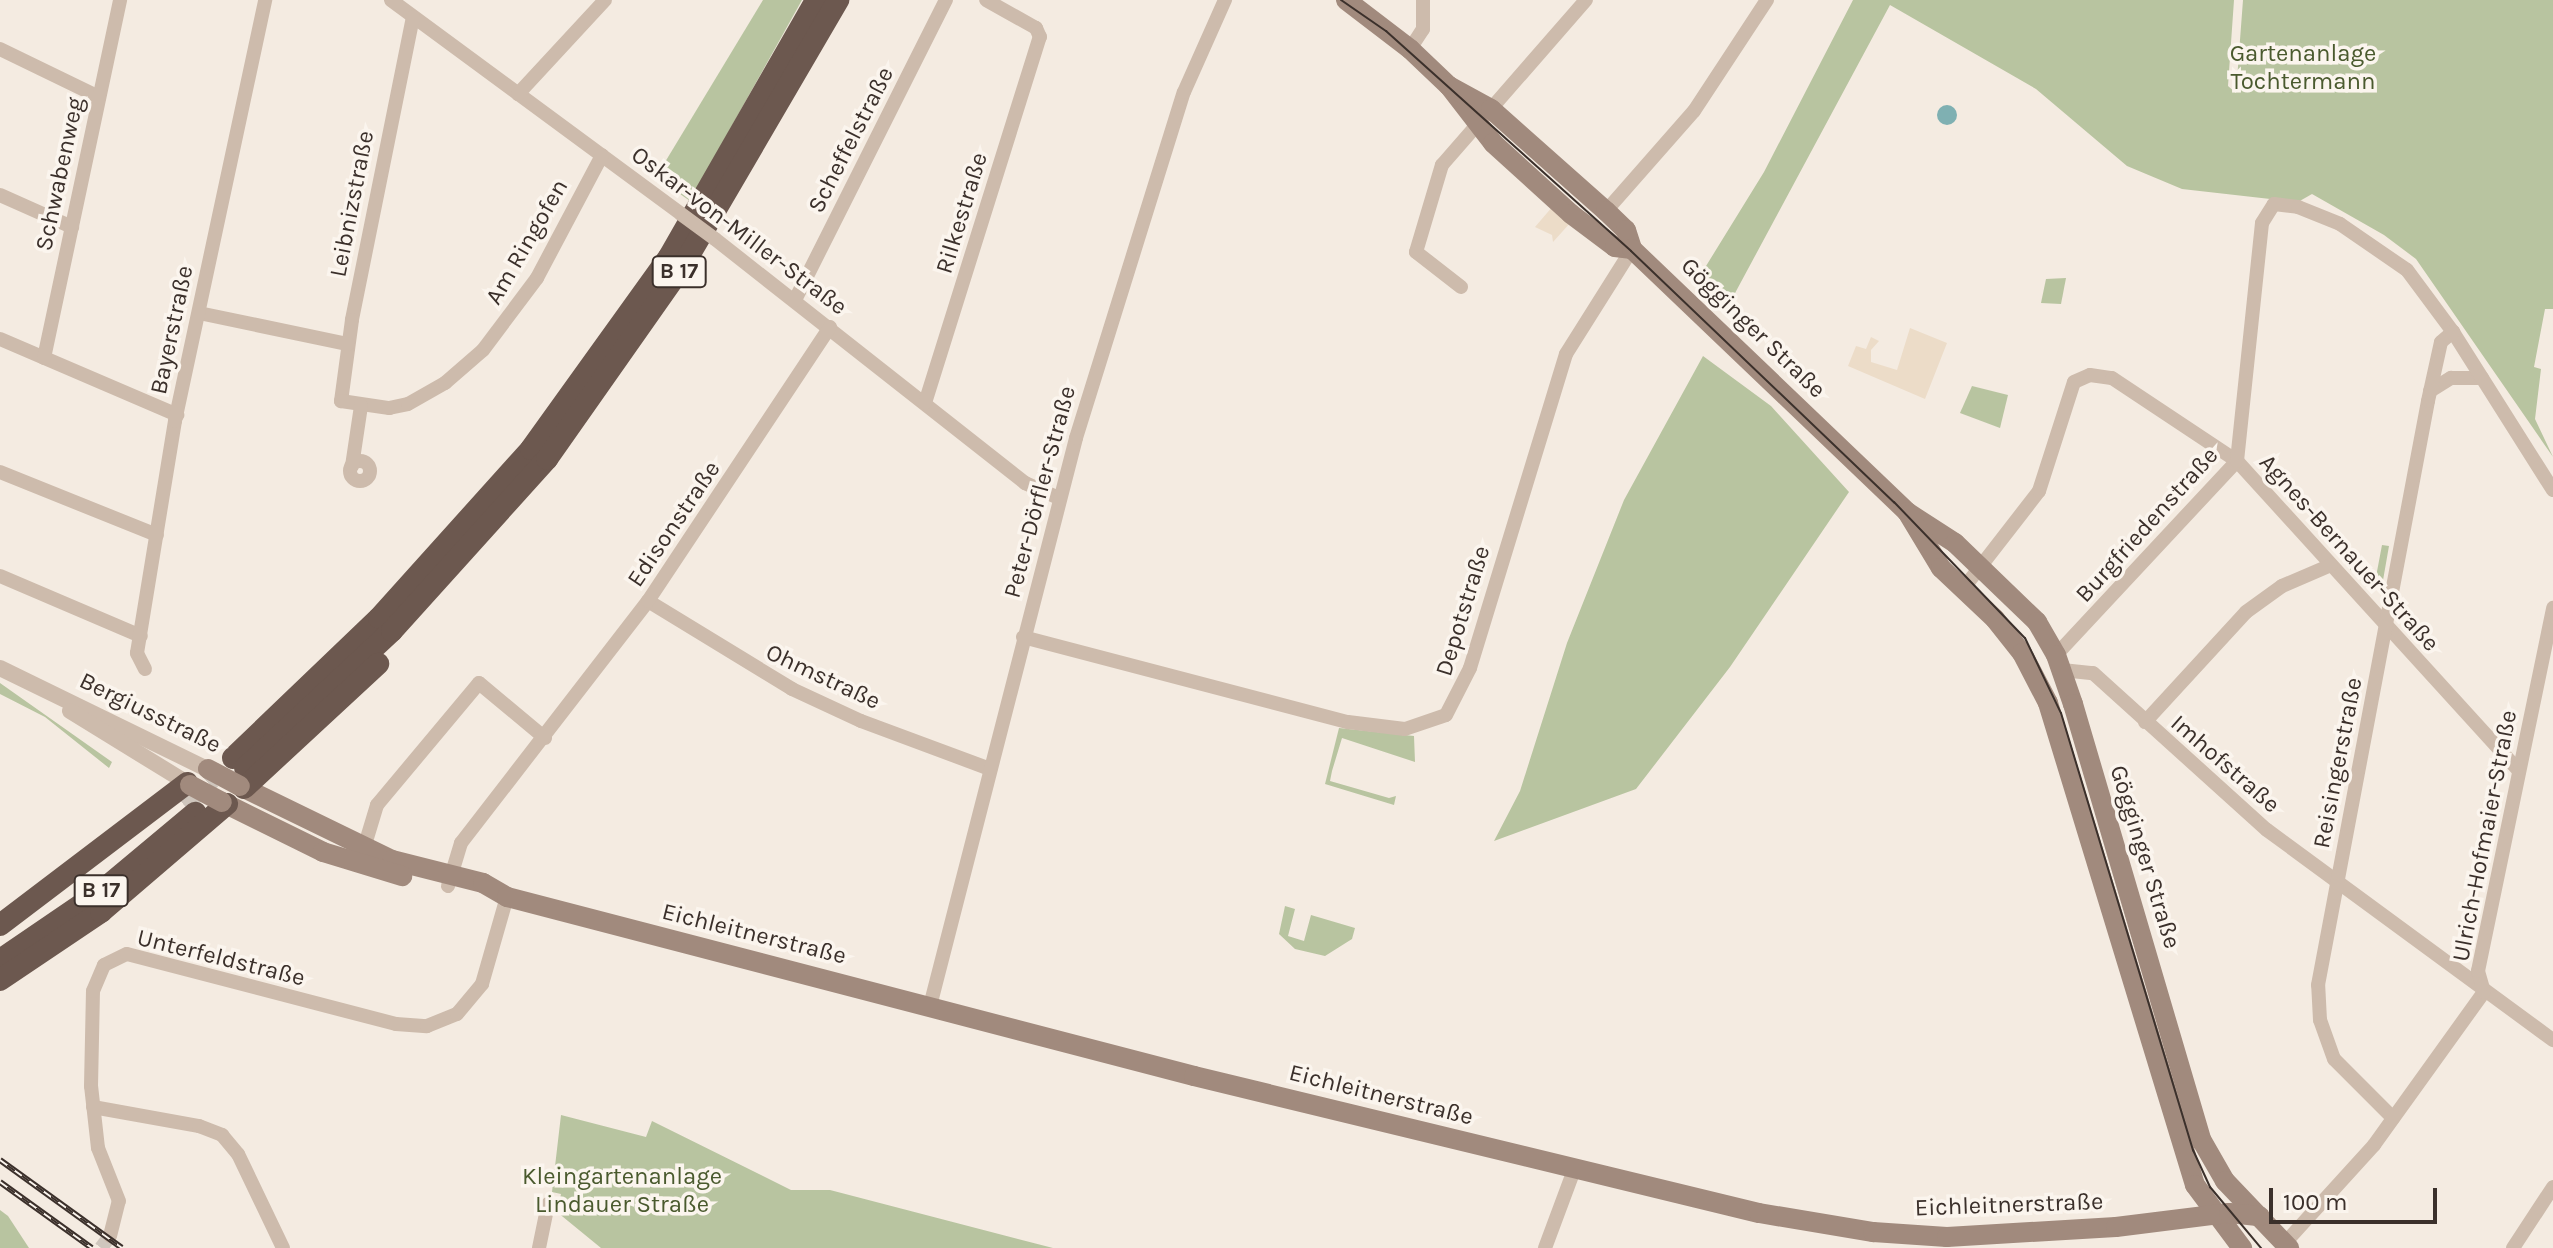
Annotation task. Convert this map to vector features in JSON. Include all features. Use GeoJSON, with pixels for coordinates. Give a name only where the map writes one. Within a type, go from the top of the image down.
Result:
{"type":"FeatureCollection","features":[{"type":"Feature","properties":{"kind":"highway","name":"B 17"},"geometry":{"type":"LineString","coordinates":[[485,519],[613,341],[669,257],[816,0]]}},
{"type":"Feature","properties":{"kind":"highway","name":"B 17"},"geometry":{"type":"LineString","coordinates":[[240,775],[485,519],[547,459],[684,264],[838,0]]}},
{"type":"Feature","properties":{"kind":"highway"},"geometry":{"type":"LineString","coordinates":[[206,768],[424,556],[485,519]]}},
{"type":"Feature","properties":{"kind":"highway"},"geometry":{"type":"LineString","coordinates":[[240,775],[403,637],[451,583],[485,519]]}},
{"type":"Feature","properties":{"kind":"highway","name":"B 17"},"geometry":{"type":"LineString","coordinates":[[0,943],[93,879],[189,796]]}},
{"type":"Feature","properties":{"kind":"highway","name":"B 17"},"geometry":{"type":"LineString","coordinates":[[0,960],[104,889],[189,796]]}},
{"type":"Feature","properties":{"kind":"highway"},"geometry":{"type":"LineString","coordinates":[[0,925],[189,796]]}},
{"type":"Feature","properties":{"kind":"highway"},"geometry":{"type":"LineString","coordinates":[[0,980],[101,912],[224,803]]}},
{"type":"Feature","properties":{"kind":"main road","name":"Gögginger Straße"},"geometry":{"type":"LineString","coordinates":[[1346,0],[1410,49],[1449,86],[1475,124],[1571,214],[1615,247],[1632,249]]}},
{"type":"Feature","properties":{"kind":"main road","name":"Gögginger Straße"},"geometry":{"type":"LineString","coordinates":[[1449,86],[1491,109],[1606,211],[1626,230],[1632,249],[1907,512],[1982,566],[2029,613],[2059,662],[2202,1141],[2220,1175],[2260,1216],[2284,1247]]}},
{"type":"Feature","properties":{"kind":"main road","name":"Gögginger Straße"},"geometry":{"type":"LineString","coordinates":[[1907,512],[1941,568],[2022,653],[2048,703],[2195,1185],[2214,1216],[2242,1248]]}},
{"type":"Feature","properties":{"kind":"main road","name":"Bergiusstraße"},"geometry":{"type":"LineString","coordinates":[[206,768],[240,775]]}},
{"type":"Feature","properties":{"kind":"main road"},"geometry":{"type":"LineString","coordinates":[[189,796],[206,768]]}},
{"type":"Feature","properties":{"kind":"main road"},"geometry":{"type":"LineString","coordinates":[[224,803],[240,775]]}},
{"type":"Feature","properties":{"kind":"main road","name":"Eichleitnerstraße"},"geometry":{"type":"LineString","coordinates":[[240,775],[364,848],[449,881]]}},
{"type":"Feature","properties":{"kind":"main road","name":"Bergiusstraße"},"geometry":{"type":"LineString","coordinates":[[189,796],[224,803]]}},
{"type":"Feature","properties":{"kind":"main road","name":"Eichleitnerstraße"},"geometry":{"type":"LineString","coordinates":[[224,803],[323,852],[449,881],[483,883],[506,896],[930,1006],[1574,1170],[1787,1218],[1923,1236],[2073,1231],[2214,1216],[2260,1216]]}},
{"type":"Feature","properties":{"kind":"street","name":"Schwabenweg"},"geometry":{"type":"LineString","coordinates":[[44,358],[120,0]]}},
{"type":"Feature","properties":{"kind":"street","name":"Bayerstraße"},"geometry":{"type":"LineString","coordinates":[[145,669],[137,653],[177,415],[265,0]]}},
{"type":"Feature","properties":{"kind":"street","name":"Oskar-von-Miller-Straße"},"geometry":{"type":"LineString","coordinates":[[391,0],[715,239],[1025,483],[1058,498]]}},
{"type":"Feature","properties":{"kind":"street"},"geometry":{"type":"LineString","coordinates":[[518,94],[605,0]]}},
{"type":"Feature","properties":{"kind":"street","name":"Scheffelstraße"},"geometry":{"type":"LineString","coordinates":[[795,300],[946,0]]}},
{"type":"Feature","properties":{"kind":"street","name":"Rilkestraße"},"geometry":{"type":"LineString","coordinates":[[925,403],[1040,37],[1036,28],[986,0]]}},
{"type":"Feature","properties":{"kind":"street","name":"Peter-Dörfler-Straße"},"geometry":{"type":"LineString","coordinates":[[930,1006],[1058,498],[1184,92],[1225,0]]}},
{"type":"Feature","properties":{"kind":"street"},"geometry":{"type":"LineString","coordinates":[[1410,49],[1423,29],[1423,0]]}},
{"type":"Feature","properties":{"kind":"street"},"geometry":{"type":"LineString","coordinates":[[1461,287],[1416,252],[1442,165],[1586,0]]}},
{"type":"Feature","properties":{"kind":"street"},"geometry":{"type":"LineString","coordinates":[[1606,211],[1693,112],[1767,0]]}},
{"type":"Feature","properties":{"kind":"street","name":"Leibnizstraße"},"geometry":{"type":"LineString","coordinates":[[341,401],[348,344],[413,17]]}},
{"type":"Feature","properties":{"kind":"street"},"geometry":{"type":"LineString","coordinates":[[0,49],[99,97]]}},
{"type":"Feature","properties":{"kind":"street","name":"Am Ringofen"},"geometry":{"type":"LineString","coordinates":[[341,401],[361,406],[396,407],[417,399],[483,350],[537,278],[602,155]]}},
{"type":"Feature","properties":{"kind":"street"},"geometry":{"type":"LineString","coordinates":[[0,195],[72,227]]}},
{"type":"Feature","properties":{"kind":"street","name":"Burgfriedenstraße"},"geometry":{"type":"LineString","coordinates":[[2059,662],[2237,461],[2263,219],[2274,204],[2285,204],[2366,239],[2407,270],[2453,332]]}},
{"type":"Feature","properties":{"kind":"street","name":"Depotstraße"},"geometry":{"type":"LineString","coordinates":[[1023,637],[1348,722],[1405,729],[1446,715],[1470,668],[1566,354],[1632,249]]}},
{"type":"Feature","properties":{"kind":"street"},"geometry":{"type":"LineString","coordinates":[[199,313],[348,344]]}},
{"type":"Feature","properties":{"kind":"street","name":"Edisonstraße"},"geometry":{"type":"LineString","coordinates":[[449,881],[461,843],[648,601],[830,327]]}},
{"type":"Feature","properties":{"kind":"street"},"geometry":{"type":"LineString","coordinates":[[2453,332],[2553,490]]}},
{"type":"Feature","properties":{"kind":"street","name":"Reisingerstraße"},"geometry":{"type":"LineString","coordinates":[[2393,1118],[2340,1068],[2322,1029],[2318,985],[2430,391],[2441,342],[2453,332]]}},
{"type":"Feature","properties":{"kind":"street"},"geometry":{"type":"LineString","coordinates":[[0,339],[177,415]]}},
{"type":"Feature","properties":{"kind":"street","name":"Agnes-Bernauer-Straße"},"geometry":{"type":"LineString","coordinates":[[1982,566],[2043,483],[2074,382],[2100,376],[2127,385],[2237,461],[2519,771]]}},
{"type":"Feature","properties":{"kind":"street"},"geometry":{"type":"LineString","coordinates":[[2430,391],[2451,378],[2482,378]]}},
{"type":"Feature","properties":{"kind":"street"},"geometry":{"type":"LineString","coordinates":[[360,464],[357,445],[361,406]]}},
{"type":"Feature","properties":{"kind":"street"},"geometry":{"type":"LineString","coordinates":[[0,472],[157,535]]}},
{"type":"Feature","properties":{"kind":"street"},"geometry":{"type":"LineString","coordinates":[[2145,722],[2246,612],[2282,586],[2331,565]]}},
{"type":"Feature","properties":{"kind":"street"},"geometry":{"type":"LineString","coordinates":[[1963,589],[1982,566]]}},
{"type":"Feature","properties":{"kind":"street"},"geometry":{"type":"LineString","coordinates":[[0,576],[141,636]]}},
{"type":"Feature","properties":{"kind":"street","name":"Ohmstraße"},"geometry":{"type":"LineString","coordinates":[[648,601],[802,694],[990,769]]}},
{"type":"Feature","properties":{"kind":"street","name":"Ulrich-Hofmaier-Straße"},"geometry":{"type":"LineString","coordinates":[[2284,1247],[2393,1118],[2484,992],[2478,971],[2553,608]]}},
{"type":"Feature","properties":{"kind":"street","name":"Imhofstraße"},"geometry":{"type":"LineString","coordinates":[[2059,662],[2093,673],[2145,722],[2336,884],[2553,1040]]}},
{"type":"Feature","properties":{"kind":"street","name":"Bergiusstraße"},"geometry":{"type":"LineString","coordinates":[[0,668],[206,768]]}},
{"type":"Feature","properties":{"kind":"street"},"geometry":{"type":"LineString","coordinates":[[364,848],[377,805],[479,683],[545,738]]}},
{"type":"Feature","properties":{"kind":"street","name":"Bergiusstraße"},"geometry":{"type":"LineString","coordinates":[[32,686],[189,796]]}},
{"type":"Feature","properties":{"kind":"street","name":"Unterfeldstraße"},"geometry":{"type":"LineString","coordinates":[[110,1236],[119,1201],[98,1148],[93,1107],[93,991],[98,972],[110,961],[127,954],[396,1024],[427,1026],[457,1014],[478,992],[506,896]]}},
{"type":"Feature","properties":{"kind":"street"},"geometry":{"type":"LineString","coordinates":[[93,1107],[199,1126],[235,1149],[283,1248]]}},
{"type":"Feature","properties":{"kind":"street"},"geometry":{"type":"LineString","coordinates":[[1545,1248],[1574,1170]]}},
{"type":"Feature","properties":{"kind":"street"},"geometry":{"type":"LineString","coordinates":[[2513,1248],[2553,1187]]}},
{"type":"Feature","properties":{"kind":"street"},"geometry":{"type":"LineString","coordinates":[[539,1248],[548,1204]]}},
{"type":"Feature","properties":{"kind":"green space"},"geometry":{"type":"Polygon","coordinates":[[[763,0],[802,0],[690,201],[656,177],[763,0]]]}},
{"type":"Feature","properties":{"kind":"green space","name":"Gartenanlage Tochtermann"},"geometry":{"type":"Polygon","coordinates":[[[1853,0],[2234,0],[2228,86],[2236,93],[2243,0],[2553,0],[2553,309],[2545,309],[2534,367],[2541,369],[2535,419],[2553,457],[2416,259],[2384,235],[2312,194],[2298,202],[2182,189],[2127,166],[2036,89],[1890,5],[1727,308],[1698,279],[1764,172],[1853,0]]]}},
{"type":"Feature","properties":{"kind":"green space"},"geometry":{"type":"Polygon","coordinates":[[[2066,278],[2061,304],[2041,303],[2046,279],[2066,278]]]}},
{"type":"Feature","properties":{"kind":"green space"},"geometry":{"type":"Polygon","coordinates":[[[1703,356],[1771,406],[1849,492],[1730,667],[1636,789],[1494,841],[1520,791],[1567,643],[1624,500],[1703,356]]]}},
{"type":"Feature","properties":{"kind":"green space"},"geometry":{"type":"Polygon","coordinates":[[[1972,386],[2008,395],[2000,428],[1960,413],[1972,386]]]}},
{"type":"Feature","properties":{"kind":"green space"},"geometry":{"type":"Polygon","coordinates":[[[2382,545],[2389,546],[2382,586],[2371,592],[2344,563],[2349,558],[2375,582],[2382,545]]]}},
{"type":"Feature","properties":{"kind":"green space"},"geometry":{"type":"Polygon","coordinates":[[[0,683],[112,762],[109,768],[45,717],[0,694],[0,683]]]}},
{"type":"Feature","properties":{"kind":"green space"},"geometry":{"type":"Polygon","coordinates":[[[1339,728],[1414,736],[1415,762],[1342,738],[1332,771],[1330,781],[1389,798],[1396,796],[1394,805],[1325,784],[1339,728]]]}},
{"type":"Feature","properties":{"kind":"green space"},"geometry":{"type":"Polygon","coordinates":[[[1285,906],[1295,909],[1288,936],[1304,941],[1311,915],[1355,928],[1352,939],[1325,956],[1295,949],[1279,934],[1285,906]]]}},
{"type":"Feature","properties":{"kind":"green space","name":"Kleingartenanlage Lindauer Straße"},"geometry":{"type":"Polygon","coordinates":[[[561,1115],[646,1137],[652,1121],[791,1190],[830,1190],[1053,1248],[601,1248],[557,1212],[561,1194],[552,1192],[561,1115]]]}},
{"type":"Feature","properties":{"kind":"green space"},"geometry":{"type":"Polygon","coordinates":[[[0,1210],[8,1216],[29,1248],[0,1248],[0,1210]]]}},
{"type":"Feature","properties":{"kind":"shaded area"},"geometry":{"type":"Polygon","coordinates":[[[1553,206],[1571,222],[1553,242],[1552,235],[1535,227],[1553,206]]]}},
{"type":"Feature","properties":{"kind":"shaded area"},"geometry":{"type":"Polygon","coordinates":[[[1910,328],[1947,343],[1925,399],[1848,366],[1856,346],[1866,349],[1871,337],[1879,341],[1871,350],[1871,362],[1897,370],[1910,328]]]}},
{"type":"Feature","properties":{"kind":"water"},"geometry":{"type":"Polygon","coordinates":[[[1947,105],[1954,108],[1957,115],[1954,122],[1947,125],[1940,122],[1937,115],[1940,108],[1947,105]]]}},
{"type":"Feature","properties":{"kind":"tunnel"},"geometry":{"type":"LineString","coordinates":[[183,804],[211,778]]}},
{"type":"Feature","properties":{"kind":"tunnel"},"geometry":{"type":"LineString","coordinates":[[101,1248],[110,1236]]}},
{"type":"Feature","properties":{"kind":"tram line"},"geometry":{"type":"LineString","coordinates":[[1341,0],[1386,31],[1631,251],[1894,502],[2025,638],[2061,713],[2193,1150],[2210,1187],[2261,1248]]}},
{"type":"Feature","properties":{"kind":"railway"},"geometry":{"type":"LineString","coordinates":[[0,1160],[122,1248]]}},
{"type":"Feature","properties":{"kind":"railway"},"geometry":{"type":"LineString","coordinates":[[0,1182],[92,1248]]}}]}
